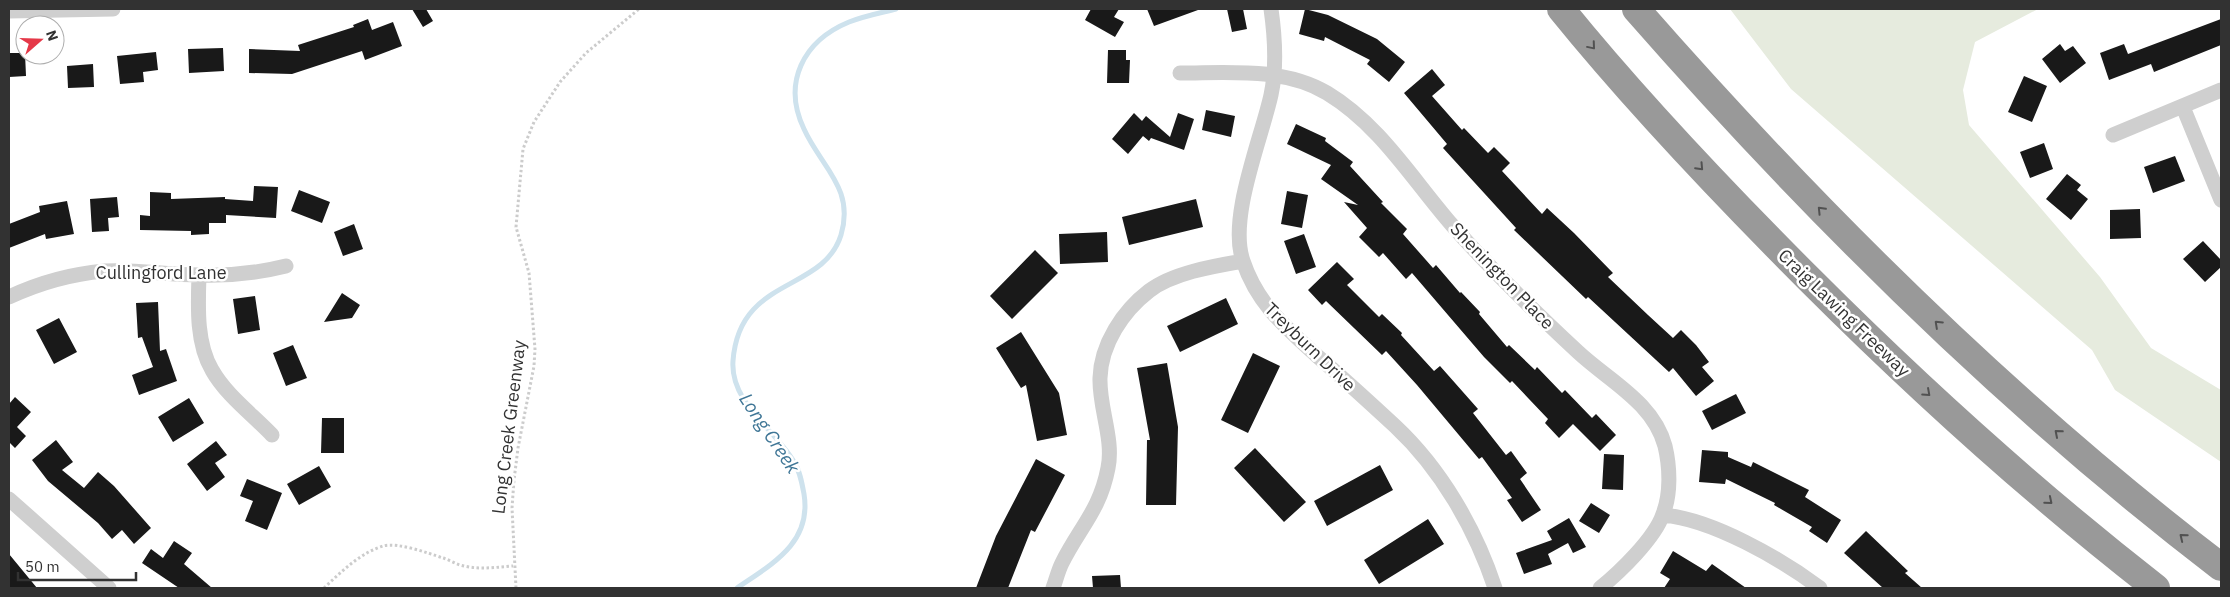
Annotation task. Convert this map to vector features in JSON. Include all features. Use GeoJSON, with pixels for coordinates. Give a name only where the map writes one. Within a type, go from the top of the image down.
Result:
{"type":"FeatureCollection","features":[{"type":"Feature","properties":{"kind":"highway","name":"Craig Lawing Freeway"},"geometry":{"type":"LineString","coordinates":[[1561,9],[1692,158],[1844,314],[2028,484],[2156,588]]}},
{"type":"Feature","properties":{"kind":"highway"},"geometry":{"type":"LineString","coordinates":[[1636,9],[1767,154],[1912,300],[2053,429],[2221,567]]}},
{"type":"Feature","properties":{"kind":"highway"},"geometry":{"type":"LineString","coordinates":[[2117,558],[2146,588]]}},
{"type":"Feature","properties":{"kind":"street"},"geometry":{"type":"LineString","coordinates":[[9,11],[113,9]]}},
{"type":"Feature","properties":{"kind":"street","name":"Treyburn Drive"},"geometry":{"type":"LineString","coordinates":[[1271,9],[1274,29],[1274,75],[1243,199],[1240,224],[1240,246],[1243,261],[1259,296],[1277,320],[1395,426],[1444,484],[1455,500],[1479,546],[1495,588]]}},
{"type":"Feature","properties":{"kind":"street","name":"Shenington Place"},"geometry":{"type":"LineString","coordinates":[[1180,73],[1274,75],[1299,80],[1326,92],[1356,112],[1394,151],[1440,212],[1476,252],[1580,354],[1640,402],[1654,423],[1664,445],[1669,468],[1668,494],[1663,515],[1634,557],[1600,588]]}},
{"type":"Feature","properties":{"kind":"street"},"geometry":{"type":"LineString","coordinates":[[2113,135],[2221,90]]}},
{"type":"Feature","properties":{"kind":"street"},"geometry":{"type":"LineString","coordinates":[[2183,107],[2221,200]]}},
{"type":"Feature","properties":{"kind":"street"},"geometry":{"type":"LineString","coordinates":[[1053,588],[1062,564],[1097,506],[1103,492],[1109,448],[1102,407],[1100,377],[1108,343],[1115,329],[1122,318],[1150,290],[1172,279],[1211,267],[1243,261]]}},
{"type":"Feature","properties":{"kind":"street","name":"Cullingford Lane"},"geometry":{"type":"LineString","coordinates":[[9,297],[55,280],[83,273],[126,271],[199,276],[262,272],[286,266]]}},
{"type":"Feature","properties":{"kind":"street"},"geometry":{"type":"LineString","coordinates":[[199,276],[199,325],[211,369],[224,387],[272,434]]}},
{"type":"Feature","properties":{"kind":"street"},"geometry":{"type":"LineString","coordinates":[[9,499],[109,588]]}},
{"type":"Feature","properties":{"kind":"street"},"geometry":{"type":"LineString","coordinates":[[1663,515],[1690,520],[1756,548],[1791,568],[1820,588]]}},
{"type":"Feature","properties":{"kind":"path","name":"Long Creek Greenway"},"geometry":{"type":"LineString","coordinates":[[516,588],[512,508],[514,480],[519,439],[534,366],[535,349],[530,280],[516,227],[515,214],[523,149],[534,122],[560,82],[586,53],[639,9]]}},
{"type":"Feature","properties":{"kind":"path"},"geometry":{"type":"LineString","coordinates":[[324,588],[360,557],[384,546],[393,545],[406,548],[443,558],[462,566],[480,569],[514,566]]}},
{"type":"Feature","properties":{"kind":"shaded area"},"geometry":{"type":"Polygon","coordinates":[[[1730,9],[2038,9],[1975,42],[1963,90],[1969,125],[2100,277],[2151,348],[2221,390],[2221,462],[2115,390],[2092,350],[1791,89],[1730,9]]]}},
{"type":"Feature","properties":{"kind":"building"},"geometry":{"type":"Polygon","coordinates":[[[412,9],[426,9],[433,21],[423,27],[412,9]]]}},
{"type":"Feature","properties":{"kind":"building"},"geometry":{"type":"Polygon","coordinates":[[[1091,9],[1119,9],[1114,17],[1124,22],[1115,37],[1085,20],[1091,9]]]}},
{"type":"Feature","properties":{"kind":"building"},"geometry":{"type":"Polygon","coordinates":[[[1147,9],[1197,9],[1198,10],[1154,26],[1147,9]]]}},
{"type":"Feature","properties":{"kind":"building"},"geometry":{"type":"Polygon","coordinates":[[[1227,9],[1243,9],[1247,29],[1232,32],[1227,9]]]}},
{"type":"Feature","properties":{"kind":"building"},"geometry":{"type":"Polygon","coordinates":[[[1305,9],[1328,15],[1377,39],[1405,62],[1389,82],[1367,64],[1370,60],[1325,37],[1324,41],[1299,34],[1305,9]]]}},
{"type":"Feature","properties":{"kind":"building"},"geometry":{"type":"Polygon","coordinates":[[[368,19],[372,30],[393,22],[402,46],[365,60],[362,51],[292,74],[249,73],[249,49],[300,51],[298,45],[354,27],[353,25],[368,19]]]}},
{"type":"Feature","properties":{"kind":"building"},"geometry":{"type":"Polygon","coordinates":[[[2221,19],[2221,45],[2154,72],[2151,64],[2109,80],[2100,53],[2124,44],[2128,54],[2221,19]]]}},
{"type":"Feature","properties":{"kind":"building"},"geometry":{"type":"Polygon","coordinates":[[[2060,44],[2065,51],[2073,46],[2086,63],[2060,83],[2042,59],[2060,44]]]}},
{"type":"Feature","properties":{"kind":"building"},"geometry":{"type":"Polygon","coordinates":[[[223,48],[224,71],[189,73],[188,49],[223,48]]]}},
{"type":"Feature","properties":{"kind":"building"},"geometry":{"type":"Polygon","coordinates":[[[1108,50],[1126,50],[1126,60],[1130,60],[1129,83],[1107,83],[1108,50]]]}},
{"type":"Feature","properties":{"kind":"building"},"geometry":{"type":"Polygon","coordinates":[[[156,52],[158,70],[143,72],[144,82],[120,84],[117,56],[156,52]]]}},
{"type":"Feature","properties":{"kind":"building"},"geometry":{"type":"Polygon","coordinates":[[[9,53],[15,53],[15,65],[26,65],[26,76],[9,77],[9,53]]]}},
{"type":"Feature","properties":{"kind":"building"},"geometry":{"type":"Polygon","coordinates":[[[93,64],[94,87],[68,88],[67,66],[93,64]]]}},
{"type":"Feature","properties":{"kind":"building"},"geometry":{"type":"Polygon","coordinates":[[[1432,69],[1445,85],[1432,96],[1462,130],[1464,128],[1488,153],[1494,147],[1510,163],[1502,171],[1542,214],[1547,208],[1574,233],[1613,273],[1608,277],[1673,338],[1681,330],[1709,362],[1702,367],[1714,381],[1696,396],[1673,368],[1669,372],[1588,297],[1586,299],[1514,230],[1516,228],[1443,148],[1447,144],[1404,93],[1432,69]]]}},
{"type":"Feature","properties":{"kind":"building"},"geometry":{"type":"Polygon","coordinates":[[[2024,76],[2047,86],[2032,122],[2008,112],[2024,76]]]}},
{"type":"Feature","properties":{"kind":"building"},"geometry":{"type":"Polygon","coordinates":[[[1206,110],[1235,116],[1231,137],[1202,130],[1206,110]]]}},
{"type":"Feature","properties":{"kind":"building"},"geometry":{"type":"Polygon","coordinates":[[[1134,113],[1142,121],[1146,116],[1170,137],[1178,113],[1194,119],[1184,150],[1151,138],[1149,141],[1143,136],[1128,154],[1112,139],[1134,113]]]}},
{"type":"Feature","properties":{"kind":"building"},"geometry":{"type":"Polygon","coordinates":[[[1296,124],[1326,138],[1325,141],[1353,162],[1350,166],[1383,202],[1381,203],[1407,229],[1403,234],[1433,268],[1436,265],[1460,293],[1480,312],[1479,314],[1507,347],[1509,345],[1535,370],[1537,367],[1562,393],[1565,390],[1592,418],[1596,414],[1616,435],[1600,451],[1573,424],[1559,438],[1545,423],[1548,419],[1512,381],[1510,383],[1484,357],[1412,273],[1406,279],[1383,253],[1379,257],[1359,237],[1367,228],[1344,202],[1358,205],[1321,179],[1331,165],[1287,144],[1296,124]]]}},
{"type":"Feature","properties":{"kind":"building"},"geometry":{"type":"Polygon","coordinates":[[[2044,143],[2053,169],[2030,178],[2020,152],[2044,143]]]}},
{"type":"Feature","properties":{"kind":"building"},"geometry":{"type":"Polygon","coordinates":[[[2175,156],[2185,181],[2153,193],[2144,167],[2175,156]]]}},
{"type":"Feature","properties":{"kind":"building"},"geometry":{"type":"Polygon","coordinates":[[[2067,174],[2081,185],[2077,190],[2088,199],[2071,220],[2046,199],[2067,174]]]}},
{"type":"Feature","properties":{"kind":"building"},"geometry":{"type":"Polygon","coordinates":[[[254,186],[278,187],[276,218],[226,215],[226,223],[209,223],[209,234],[191,235],[191,231],[140,230],[140,215],[150,216],[150,192],[171,193],[171,199],[225,197],[225,199],[253,201],[254,186]]]}},
{"type":"Feature","properties":{"kind":"building"},"geometry":{"type":"Polygon","coordinates":[[[299,190],[330,202],[322,223],[291,211],[299,190]]]}},
{"type":"Feature","properties":{"kind":"building"},"geometry":{"type":"Polygon","coordinates":[[[1287,191],[1308,195],[1302,228],[1281,224],[1287,191]]]}},
{"type":"Feature","properties":{"kind":"building"},"geometry":{"type":"Polygon","coordinates":[[[117,197],[119,217],[108,218],[109,231],[92,232],[90,199],[117,197]]]}},
{"type":"Feature","properties":{"kind":"building"},"geometry":{"type":"Polygon","coordinates":[[[1196,199],[1203,227],[1129,245],[1122,217],[1196,199]]]}},
{"type":"Feature","properties":{"kind":"building"},"geometry":{"type":"Polygon","coordinates":[[[67,201],[74,234],[46,239],[45,234],[9,248],[9,224],[40,212],[39,206],[67,201]]]}},
{"type":"Feature","properties":{"kind":"building"},"geometry":{"type":"Polygon","coordinates":[[[2140,209],[2141,238],[2110,239],[2110,210],[2140,209]]]}},
{"type":"Feature","properties":{"kind":"building"},"geometry":{"type":"Polygon","coordinates":[[[354,224],[363,249],[343,256],[334,232],[354,224]]]}},
{"type":"Feature","properties":{"kind":"building"},"geometry":{"type":"Polygon","coordinates":[[[1107,232],[1108,262],[1060,264],[1059,234],[1107,232]]]}},
{"type":"Feature","properties":{"kind":"building"},"geometry":{"type":"Polygon","coordinates":[[[1304,234],[1316,267],[1296,274],[1284,241],[1304,234]]]}},
{"type":"Feature","properties":{"kind":"building"},"geometry":{"type":"Polygon","coordinates":[[[2203,241],[2221,260],[2221,267],[2205,282],[2183,259],[2203,241]]]}},
{"type":"Feature","properties":{"kind":"building"},"geometry":{"type":"Polygon","coordinates":[[[1035,250],[1058,273],[1012,319],[990,296],[1035,250]]]}},
{"type":"Feature","properties":{"kind":"building"},"geometry":{"type":"Polygon","coordinates":[[[1337,262],[1354,279],[1347,285],[1379,317],[1382,314],[1402,333],[1401,335],[1434,371],[1440,366],[1478,409],[1473,413],[1506,455],[1511,451],[1527,473],[1520,479],[1541,510],[1522,522],[1507,500],[1512,498],[1482,457],[1479,459],[1386,351],[1382,355],[1326,301],[1322,305],[1308,290],[1337,262]]]}},
{"type":"Feature","properties":{"kind":"building"},"geometry":{"type":"Polygon","coordinates":[[[342,293],[360,305],[352,318],[324,322],[342,293]]]}},
{"type":"Feature","properties":{"kind":"building"},"geometry":{"type":"Polygon","coordinates":[[[255,296],[260,330],[238,334],[233,299],[255,296]]]}},
{"type":"Feature","properties":{"kind":"building"},"geometry":{"type":"Polygon","coordinates":[[[1226,298],[1238,324],[1180,352],[1167,326],[1226,298]]]}},
{"type":"Feature","properties":{"kind":"building"},"geometry":{"type":"Polygon","coordinates":[[[158,302],[160,351],[166,349],[177,381],[139,395],[132,375],[153,367],[142,337],[138,338],[136,303],[158,302]]]}},
{"type":"Feature","properties":{"kind":"building"},"geometry":{"type":"Polygon","coordinates":[[[59,318],[77,352],[54,364],[36,330],[59,318]]]}},
{"type":"Feature","properties":{"kind":"building"},"geometry":{"type":"Polygon","coordinates":[[[1021,332],[1059,393],[1067,435],[1037,441],[1026,385],[1021,388],[996,348],[1021,332]]]}},
{"type":"Feature","properties":{"kind":"building"},"geometry":{"type":"Polygon","coordinates":[[[293,345],[307,378],[286,386],[273,353],[293,345]]]}},
{"type":"Feature","properties":{"kind":"building"},"geometry":{"type":"Polygon","coordinates":[[[1253,353],[1280,366],[1248,433],[1221,420],[1253,353]]]}},
{"type":"Feature","properties":{"kind":"building"},"geometry":{"type":"Polygon","coordinates":[[[1167,363],[1178,427],[1176,505],[1146,505],[1147,440],[1150,440],[1137,368],[1167,363]]]}},
{"type":"Feature","properties":{"kind":"building"},"geometry":{"type":"Polygon","coordinates":[[[1736,394],[1746,413],[1712,430],[1702,411],[1736,394]]]}},
{"type":"Feature","properties":{"kind":"building"},"geometry":{"type":"Polygon","coordinates":[[[15,397],[31,412],[17,427],[26,436],[15,448],[9,442],[9,404],[15,397]]]}},
{"type":"Feature","properties":{"kind":"building"},"geometry":{"type":"Polygon","coordinates":[[[189,398],[204,423],[173,442],[158,417],[189,398]]]}},
{"type":"Feature","properties":{"kind":"building"},"geometry":{"type":"Polygon","coordinates":[[[322,418],[344,418],[344,453],[321,453],[322,418]]]}},
{"type":"Feature","properties":{"kind":"building"},"geometry":{"type":"Polygon","coordinates":[[[56,440],[73,462],[62,470],[84,488],[98,472],[114,486],[151,528],[134,544],[122,530],[112,539],[98,523],[48,481],[32,460],[56,440]]]}},
{"type":"Feature","properties":{"kind":"building"},"geometry":{"type":"Polygon","coordinates":[[[216,441],[227,455],[215,463],[225,477],[207,491],[187,464],[216,441]]]}},
{"type":"Feature","properties":{"kind":"building"},"geometry":{"type":"Polygon","coordinates":[[[1255,448],[1306,502],[1284,522],[1234,468],[1255,448]]]}},
{"type":"Feature","properties":{"kind":"building"},"geometry":{"type":"Polygon","coordinates":[[[1702,450],[1728,452],[1728,457],[1751,467],[1753,462],[1809,490],[1805,497],[1841,520],[1827,543],[1809,531],[1812,527],[1774,505],[1775,503],[1726,479],[1725,484],[1699,482],[1702,450]]]}},
{"type":"Feature","properties":{"kind":"building"},"geometry":{"type":"Polygon","coordinates":[[[1604,454],[1624,455],[1623,490],[1602,489],[1604,454]]]}},
{"type":"Feature","properties":{"kind":"building"},"geometry":{"type":"Polygon","coordinates":[[[1036,459],[1065,475],[1035,532],[1031,530],[1008,588],[976,588],[996,536],[1036,459]]]}},
{"type":"Feature","properties":{"kind":"building"},"geometry":{"type":"Polygon","coordinates":[[[1380,465],[1393,490],[1327,526],[1314,501],[1380,465]]]}},
{"type":"Feature","properties":{"kind":"building"},"geometry":{"type":"Polygon","coordinates":[[[319,466],[331,487],[299,505],[287,484],[319,466]]]}},
{"type":"Feature","properties":{"kind":"building"},"geometry":{"type":"Polygon","coordinates":[[[247,479],[282,493],[267,530],[245,521],[253,501],[240,496],[247,479]]]}},
{"type":"Feature","properties":{"kind":"building"},"geometry":{"type":"Polygon","coordinates":[[[1591,503],[1610,515],[1599,533],[1579,521],[1591,503]]]}},
{"type":"Feature","properties":{"kind":"building"},"geometry":{"type":"Polygon","coordinates":[[[1569,518],[1586,547],[1573,553],[1568,543],[1548,554],[1552,564],[1524,574],[1516,553],[1552,540],[1547,531],[1569,518]]]}},
{"type":"Feature","properties":{"kind":"building"},"geometry":{"type":"Polygon","coordinates":[[[1428,519],[1444,544],[1379,584],[1364,560],[1428,519]]]}},
{"type":"Feature","properties":{"kind":"building"},"geometry":{"type":"Polygon","coordinates":[[[1866,531],[1908,571],[1905,573],[1922,588],[1883,588],[1844,553],[1866,531]]]}},
{"type":"Feature","properties":{"kind":"building"},"geometry":{"type":"Polygon","coordinates":[[[174,541],[192,553],[184,564],[212,588],[179,588],[142,563],[151,549],[163,558],[174,541]]]}},
{"type":"Feature","properties":{"kind":"building"},"geometry":{"type":"Polygon","coordinates":[[[1673,551],[1706,571],[1712,564],[1746,588],[1664,588],[1670,579],[1660,573],[1673,551]]]}},
{"type":"Feature","properties":{"kind":"building"},"geometry":{"type":"Polygon","coordinates":[[[9,554],[37,588],[9,588],[9,554]]]}},
{"type":"Feature","properties":{"kind":"building"},"geometry":{"type":"Polygon","coordinates":[[[1120,575],[1121,588],[1093,588],[1092,576],[1120,575]]]}},
{"type":"Feature","properties":{"kind":"waterway","name":"Long Creek"},"geometry":{"type":"LineString","coordinates":[[737,588],[776,561],[787,550],[796,539],[802,526],[805,511],[804,494],[796,466],[786,450],[755,415],[739,390],[734,376],[733,361],[739,334],[750,314],[765,299],[817,267],[831,254],[841,235],[844,219],[844,204],[840,191],[811,143],[798,112],[795,96],[796,80],[801,65],[809,52],[819,40],[833,30],[849,22],[896,9]]}}]}
